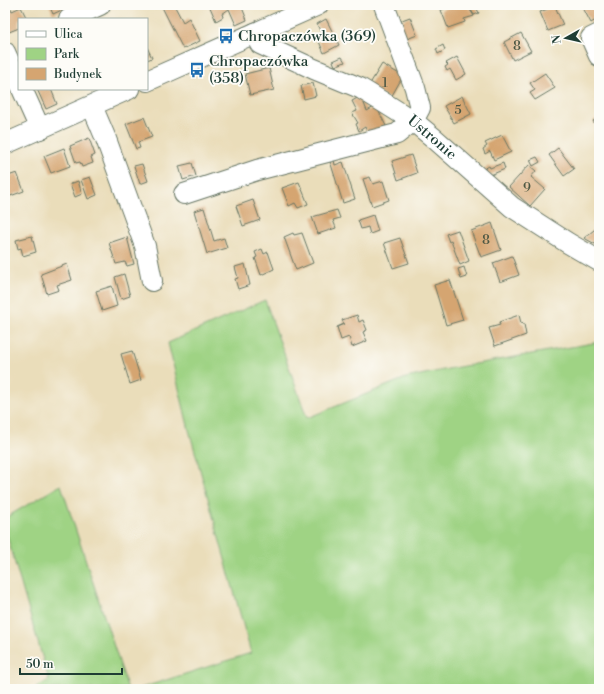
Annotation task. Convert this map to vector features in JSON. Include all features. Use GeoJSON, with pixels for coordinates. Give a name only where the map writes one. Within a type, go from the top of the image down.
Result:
{"type":"FeatureCollection","features":[{"type":"Feature","properties":{"kind":"street"},"geometry":{"type":"LineString","coordinates":[[71,18],[100,5]]}},
{"type":"Feature","properties":{"kind":"street"},"geometry":{"type":"LineString","coordinates":[[148,81],[318,5]]}},
{"type":"Feature","properties":{"kind":"street"},"geometry":{"type":"LineString","coordinates":[[184,194],[257,170],[397,134],[413,121],[420,108],[415,88],[384,5]]}},
{"type":"Feature","properties":{"kind":"street","name":"Ustronie"},"geometry":{"type":"LineString","coordinates":[[255,33],[260,44],[360,88],[413,121],[512,207],[599,261]]}},
{"type":"Feature","properties":{"kind":"street"},"geometry":{"type":"LineString","coordinates":[[599,34],[591,38],[599,56]]}},
{"type":"Feature","properties":{"kind":"street"},"geometry":{"type":"LineString","coordinates":[[5,48],[18,42]]}},
{"type":"Feature","properties":{"kind":"street"},"geometry":{"type":"LineString","coordinates":[[5,52],[18,81]]}},
{"type":"Feature","properties":{"kind":"street"},"geometry":{"type":"LineString","coordinates":[[22,90],[40,129]]}},
{"type":"Feature","properties":{"kind":"street"},"geometry":{"type":"LineString","coordinates":[[5,144],[127,90]]}},
{"type":"Feature","properties":{"kind":"street"},"geometry":{"type":"LineString","coordinates":[[92,106],[145,246],[152,281]]}},
{"type":"Feature","properties":{"kind":"green space"},"geometry":{"type":"Polygon","coordinates":[[[265,300],[307,418],[406,378],[453,368],[599,342],[599,689],[138,689],[251,653],[189,430],[168,343],[265,300]]]}},
{"type":"Feature","properties":{"kind":"green space"},"geometry":{"type":"Polygon","coordinates":[[[61,485],[128,689],[34,689],[49,680],[5,529],[5,518],[61,485]]]}},
{"type":"Feature","properties":{"kind":"building"},"geometry":{"type":"Polygon","coordinates":[[[49,5],[63,5],[64,9],[53,14],[49,5]]]}},
{"type":"Feature","properties":{"kind":"building"},"geometry":{"type":"Polygon","coordinates":[[[161,5],[174,5],[183,22],[189,18],[200,41],[183,49],[161,5]]]}},
{"type":"Feature","properties":{"kind":"building"},"geometry":{"type":"Polygon","coordinates":[[[209,5],[241,5],[247,20],[236,25],[229,9],[222,14],[223,17],[216,21],[209,5]]]}},
{"type":"Feature","properties":{"kind":"building"},"geometry":{"type":"Polygon","coordinates":[[[454,5],[467,5],[474,16],[464,19],[465,22],[448,28],[441,10],[454,5]]]}},
{"type":"Feature","properties":{"kind":"building"},"geometry":{"type":"Polygon","coordinates":[[[468,5],[477,5],[479,8],[477,9],[479,13],[474,15],[468,5]]]}},
{"type":"Feature","properties":{"kind":"building"},"geometry":{"type":"Polygon","coordinates":[[[599,5],[599,18],[591,23],[582,6],[599,5]]]}},
{"type":"Feature","properties":{"kind":"building"},"geometry":{"type":"Polygon","coordinates":[[[10,6],[12,11],[21,7],[26,18],[18,18],[18,28],[9,32],[5,22],[5,8],[10,6]]]}},
{"type":"Feature","properties":{"kind":"building"},"geometry":{"type":"Polygon","coordinates":[[[555,6],[563,25],[548,31],[540,12],[555,6]]]}},
{"type":"Feature","properties":{"kind":"building"},"geometry":{"type":"Polygon","coordinates":[[[410,17],[417,35],[407,39],[394,23],[410,17]]]}},
{"type":"Feature","properties":{"kind":"building"},"geometry":{"type":"Polygon","coordinates":[[[326,19],[339,45],[324,53],[317,37],[322,35],[317,24],[326,19]]]}},
{"type":"Feature","properties":{"kind":"building"},"geometry":{"type":"Polygon","coordinates":[[[521,33],[531,51],[513,60],[504,42],[521,33]]]}},
{"type":"Feature","properties":{"kind":"building"},"geometry":{"type":"Polygon","coordinates":[[[443,45],[445,50],[438,54],[436,49],[443,45]]]}},
{"type":"Feature","properties":{"kind":"building"},"geometry":{"type":"Polygon","coordinates":[[[148,49],[152,58],[148,60],[148,49]]]}},
{"type":"Feature","properties":{"kind":"building"},"geometry":{"type":"Polygon","coordinates":[[[342,57],[345,62],[335,66],[333,61],[342,57]]]}},
{"type":"Feature","properties":{"kind":"building"},"geometry":{"type":"Polygon","coordinates":[[[457,57],[466,74],[456,80],[450,69],[447,71],[445,67],[448,65],[446,63],[457,57]]]}},
{"type":"Feature","properties":{"kind":"building"},"geometry":{"type":"Polygon","coordinates":[[[382,64],[403,76],[390,99],[368,87],[382,64]]]}},
{"type":"Feature","properties":{"kind":"building"},"geometry":{"type":"Polygon","coordinates":[[[269,68],[274,90],[250,95],[245,74],[269,68]]]}},
{"type":"Feature","properties":{"kind":"building"},"geometry":{"type":"Polygon","coordinates":[[[545,73],[555,88],[535,100],[530,93],[535,90],[530,83],[545,73]]]}},
{"type":"Feature","properties":{"kind":"building"},"geometry":{"type":"Polygon","coordinates":[[[313,83],[316,96],[304,99],[301,86],[313,83]]]}},
{"type":"Feature","properties":{"kind":"building"},"geometry":{"type":"Polygon","coordinates":[[[37,90],[51,90],[57,104],[46,109],[37,90]]]}},
{"type":"Feature","properties":{"kind":"building"},"geometry":{"type":"Polygon","coordinates":[[[361,96],[367,111],[376,106],[386,126],[368,134],[365,127],[359,131],[356,124],[358,123],[352,113],[357,111],[352,101],[361,96]]]}},
{"type":"Feature","properties":{"kind":"building"},"geometry":{"type":"Polygon","coordinates":[[[462,96],[471,114],[454,123],[444,106],[462,96]]]}},
{"type":"Feature","properties":{"kind":"building"},"geometry":{"type":"Polygon","coordinates":[[[144,117],[152,137],[138,142],[140,148],[136,149],[126,124],[144,117]]]}},
{"type":"Feature","properties":{"kind":"building"},"geometry":{"type":"Polygon","coordinates":[[[599,117],[599,130],[593,121],[599,117]]]}},
{"type":"Feature","properties":{"kind":"building"},"geometry":{"type":"Polygon","coordinates":[[[502,135],[511,152],[494,160],[490,151],[485,154],[483,149],[487,146],[485,143],[502,135]]]}},
{"type":"Feature","properties":{"kind":"building"},"geometry":{"type":"Polygon","coordinates":[[[89,138],[95,155],[91,157],[93,163],[82,167],[80,162],[76,163],[70,146],[89,138]]]}},
{"type":"Feature","properties":{"kind":"building"},"geometry":{"type":"Polygon","coordinates":[[[64,148],[70,166],[51,173],[44,156],[64,148]]]}},
{"type":"Feature","properties":{"kind":"building"},"geometry":{"type":"Polygon","coordinates":[[[558,148],[574,169],[564,176],[549,155],[558,148]]]}},
{"type":"Feature","properties":{"kind":"building"},"geometry":{"type":"Polygon","coordinates":[[[411,155],[417,173],[398,180],[392,161],[411,155]]]}},
{"type":"Feature","properties":{"kind":"building"},"geometry":{"type":"Polygon","coordinates":[[[537,157],[540,162],[533,166],[530,160],[537,157]]]}},
{"type":"Feature","properties":{"kind":"building"},"geometry":{"type":"Polygon","coordinates":[[[334,160],[335,165],[343,162],[355,199],[343,203],[330,161],[334,160]]]}},
{"type":"Feature","properties":{"kind":"building"},"geometry":{"type":"Polygon","coordinates":[[[192,163],[196,176],[183,180],[179,166],[192,163]]]}},
{"type":"Feature","properties":{"kind":"building"},"geometry":{"type":"Polygon","coordinates":[[[503,163],[505,169],[488,176],[484,169],[489,166],[490,168],[503,163]]]}},
{"type":"Feature","properties":{"kind":"building"},"geometry":{"type":"Polygon","coordinates":[[[142,164],[148,181],[140,184],[134,166],[142,164]]]}},
{"type":"Feature","properties":{"kind":"building"},"geometry":{"type":"Polygon","coordinates":[[[529,165],[536,171],[531,177],[545,189],[530,206],[509,187],[529,165]]]}},
{"type":"Feature","properties":{"kind":"building"},"geometry":{"type":"Polygon","coordinates":[[[17,173],[24,191],[5,198],[5,177],[17,173]]]}},
{"type":"Feature","properties":{"kind":"building"},"geometry":{"type":"Polygon","coordinates":[[[90,177],[97,195],[88,199],[81,180],[90,177]]]}},
{"type":"Feature","properties":{"kind":"building"},"geometry":{"type":"Polygon","coordinates":[[[370,177],[373,184],[383,181],[389,200],[372,206],[363,179],[370,177]]]}},
{"type":"Feature","properties":{"kind":"building"},"geometry":{"type":"Polygon","coordinates":[[[78,181],[82,194],[75,197],[70,184],[78,181]]]}},
{"type":"Feature","properties":{"kind":"building"},"geometry":{"type":"Polygon","coordinates":[[[299,182],[308,204],[298,208],[295,203],[289,206],[282,188],[299,182]]]}},
{"type":"Feature","properties":{"kind":"building"},"geometry":{"type":"Polygon","coordinates":[[[253,200],[260,220],[243,226],[236,206],[253,200]]]}},
{"type":"Feature","properties":{"kind":"building"},"geometry":{"type":"Polygon","coordinates":[[[204,208],[214,241],[224,238],[227,248],[207,254],[194,211],[204,208]]]}},
{"type":"Feature","properties":{"kind":"building"},"geometry":{"type":"Polygon","coordinates":[[[337,210],[340,218],[333,220],[336,228],[318,234],[312,217],[337,210]]]}},
{"type":"Feature","properties":{"kind":"building"},"geometry":{"type":"Polygon","coordinates":[[[373,215],[378,231],[370,234],[368,227],[361,229],[358,220],[373,215]]]}},
{"type":"Feature","properties":{"kind":"building"},"geometry":{"type":"Polygon","coordinates":[[[492,223],[501,250],[481,257],[471,231],[492,223]]]}},
{"type":"Feature","properties":{"kind":"building"},"geometry":{"type":"Polygon","coordinates":[[[599,226],[599,246],[584,238],[599,226]]]}},
{"type":"Feature","properties":{"kind":"building"},"geometry":{"type":"Polygon","coordinates":[[[458,230],[469,261],[460,265],[451,241],[449,242],[446,234],[458,230]]]}},
{"type":"Feature","properties":{"kind":"building"},"geometry":{"type":"Polygon","coordinates":[[[293,233],[294,235],[302,233],[313,263],[296,270],[284,237],[293,233]]]}},
{"type":"Feature","properties":{"kind":"building"},"geometry":{"type":"Polygon","coordinates":[[[32,236],[36,252],[23,256],[21,248],[18,249],[16,240],[32,236]]]}},
{"type":"Feature","properties":{"kind":"building"},"geometry":{"type":"Polygon","coordinates":[[[127,237],[134,264],[127,266],[125,262],[116,264],[109,243],[127,237]]]}},
{"type":"Feature","properties":{"kind":"building"},"geometry":{"type":"Polygon","coordinates":[[[400,238],[409,263],[393,268],[384,243],[400,238]]]}},
{"type":"Feature","properties":{"kind":"building"},"geometry":{"type":"Polygon","coordinates":[[[262,249],[264,254],[268,252],[274,269],[261,275],[255,258],[257,257],[255,252],[262,249]]]}},
{"type":"Feature","properties":{"kind":"building"},"geometry":{"type":"Polygon","coordinates":[[[512,256],[519,275],[500,282],[493,263],[512,256]]]}},
{"type":"Feature","properties":{"kind":"building"},"geometry":{"type":"Polygon","coordinates":[[[67,264],[72,280],[57,285],[59,290],[47,294],[41,274],[67,264]]]}},
{"type":"Feature","properties":{"kind":"building"},"geometry":{"type":"Polygon","coordinates":[[[245,264],[250,285],[238,289],[235,279],[238,278],[235,267],[245,264]]]}},
{"type":"Feature","properties":{"kind":"building"},"geometry":{"type":"Polygon","coordinates":[[[464,267],[467,277],[461,279],[458,269],[464,267]]]}},
{"type":"Feature","properties":{"kind":"building"},"geometry":{"type":"Polygon","coordinates":[[[124,274],[130,296],[121,299],[115,277],[124,274]]]}},
{"type":"Feature","properties":{"kind":"building"},"geometry":{"type":"Polygon","coordinates":[[[450,280],[463,320],[446,325],[434,285],[450,280]]]}},
{"type":"Feature","properties":{"kind":"building"},"geometry":{"type":"Polygon","coordinates":[[[112,286],[117,306],[102,311],[96,291],[112,286]]]}},
{"type":"Feature","properties":{"kind":"building"},"geometry":{"type":"Polygon","coordinates":[[[357,315],[359,322],[363,320],[367,330],[363,332],[367,341],[352,347],[349,337],[341,340],[337,327],[344,324],[342,320],[357,315]]]}},
{"type":"Feature","properties":{"kind":"building"},"geometry":{"type":"Polygon","coordinates":[[[519,315],[521,323],[524,324],[526,335],[495,346],[489,328],[500,325],[499,322],[519,315]]]}},
{"type":"Feature","properties":{"kind":"building"},"geometry":{"type":"Polygon","coordinates":[[[132,351],[141,380],[130,384],[121,354],[132,351]]]}},
{"type":"Feature","properties":{"kind":"place","name":"Chropaczówka (369)"},"geometry":{"type":"Point","coordinates":[226,36]}},
{"type":"Feature","properties":{"kind":"place","name":"Chropaczówka (358)"},"geometry":{"type":"Point","coordinates":[197,70]}}]}
